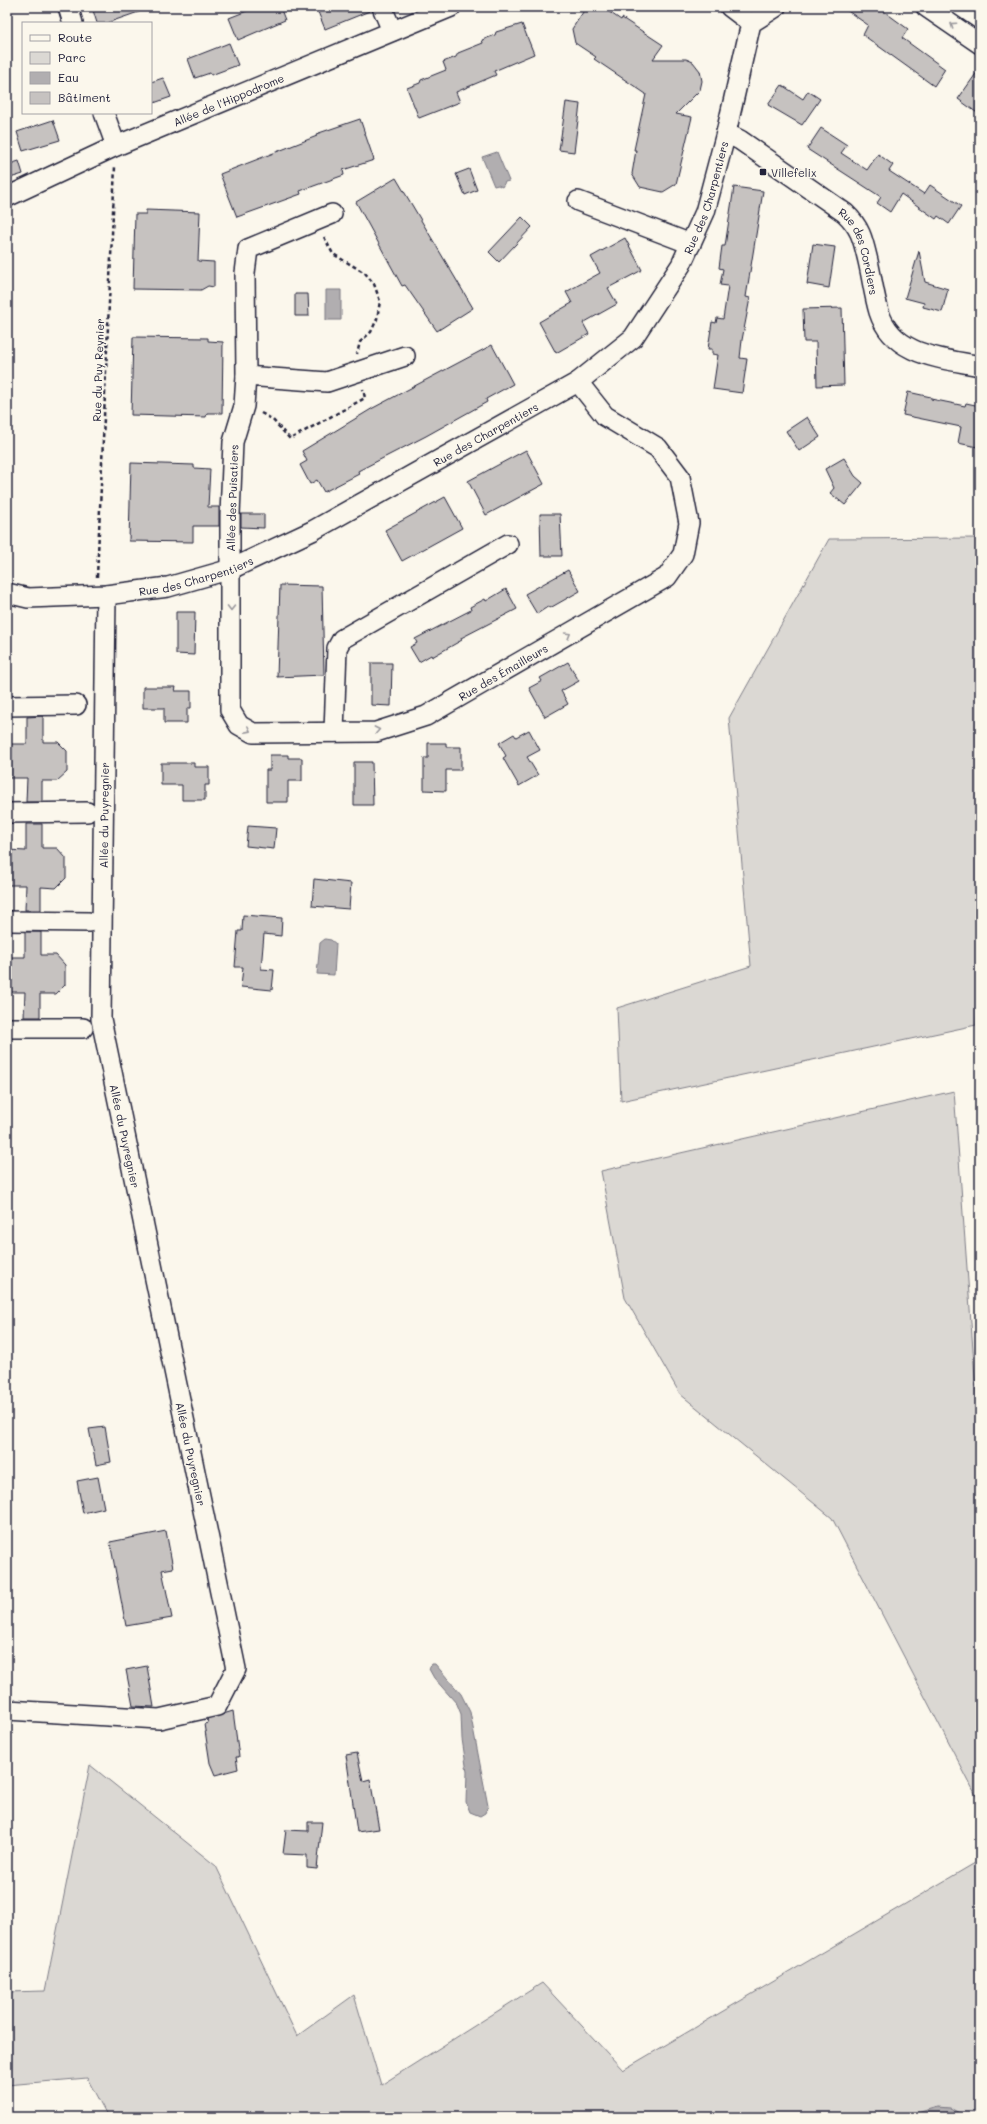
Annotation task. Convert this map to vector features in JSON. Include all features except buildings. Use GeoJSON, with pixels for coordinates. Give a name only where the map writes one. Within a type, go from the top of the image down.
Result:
{"type":"FeatureCollection","features":[{"type":"Feature","properties":{"kind":"street"},"geometry":{"type":"LineString","coordinates":[[68,7],[73,22]]}},
{"type":"Feature","properties":{"kind":"street"},"geometry":{"type":"LineString","coordinates":[[382,7],[392,31]]}},
{"type":"Feature","properties":{"kind":"street","name":"Allée de l'Hippodrome"},"geometry":{"type":"LineString","coordinates":[[7,197],[116,146],[451,7]]}},
{"type":"Feature","properties":{"kind":"street"},"geometry":{"type":"LineString","coordinates":[[730,7],[751,23],[776,7]]}},
{"type":"Feature","properties":{"kind":"street"},"geometry":{"type":"LineString","coordinates":[[926,7],[980,44]]}},
{"type":"Feature","properties":{"kind":"street","name":"Rue des Charpentiers"},"geometry":{"type":"LineString","coordinates":[[7,593],[28,598],[101,595],[168,587],[231,569],[312,531],[578,382],[633,338],[681,265],[705,212],[726,133],[751,23]]}},
{"type":"Feature","properties":{"kind":"street"},"geometry":{"type":"LineString","coordinates":[[104,114],[116,146]]}},
{"type":"Feature","properties":{"kind":"street","name":"Rue des Cordiers"},"geometry":{"type":"LineString","coordinates":[[726,133],[740,140],[845,213],[857,224],[864,242],[880,313],[888,331],[901,344],[919,354],[980,366]]}},
{"type":"Feature","properties":{"kind":"street"},"geometry":{"type":"LineString","coordinates":[[578,200],[691,244]]}},
{"type":"Feature","properties":{"kind":"street","name":"Allée des Puisatiers"},"geometry":{"type":"LineString","coordinates":[[231,569],[230,515],[233,442],[244,406],[246,376],[245,273],[248,249],[324,217]]}},
{"type":"Feature","properties":{"kind":"street"},"geometry":{"type":"LineString","coordinates":[[246,376],[327,382],[405,356]]}},
{"type":"Feature","properties":{"kind":"street","name":"Rue des Émailleurs"},"geometry":{"type":"LineString","coordinates":[[231,569],[230,710],[239,725],[253,733],[376,732],[426,716],[667,577],[683,554],[689,523],[680,477],[658,448],[606,416],[578,382]]}},
{"type":"Feature","properties":{"kind":"street"},"geometry":{"type":"LineString","coordinates":[[334,732],[338,648],[342,639],[508,544]]}},
{"type":"Feature","properties":{"kind":"street","name":"Allée du Puyregnier"},"geometry":{"type":"LineString","coordinates":[[7,1710],[159,1719],[216,1706],[236,1669],[101,1019],[101,595]]}},
{"type":"Feature","properties":{"kind":"street"},"geometry":{"type":"LineString","coordinates":[[7,706],[76,705]]}},
{"type":"Feature","properties":{"kind":"street"},"geometry":{"type":"LineString","coordinates":[[7,813],[87,812]]}},
{"type":"Feature","properties":{"kind":"street"},"geometry":{"type":"LineString","coordinates":[[7,921],[89,922]]}},
{"type":"Feature","properties":{"kind":"street"},"geometry":{"type":"LineString","coordinates":[[7,1028],[83,1028]]}},
{"type":"Feature","properties":{"kind":"path","name":"Rue du Puy Reynier"},"geometry":{"type":"LineString","coordinates":[[101,595],[116,146]]}},
{"type":"Feature","properties":{"kind":"path"},"geometry":{"type":"LineString","coordinates":[[244,406],[257,410],[272,419],[290,439],[365,398],[358,372],[357,351],[360,342],[371,332],[377,319],[380,302],[374,284],[365,273],[333,254],[324,217]]}},
{"type":"Feature","properties":{"kind":"green space"},"geometry":{"type":"Polygon","coordinates":[[[980,538],[980,979],[976,1025],[621,1101],[617,1008],[751,966],[729,718],[829,539],[980,538]]]}},
{"type":"Feature","properties":{"kind":"green space"},"geometry":{"type":"Polygon","coordinates":[[[954,1091],[980,1445],[980,1803],[832,1518],[680,1394],[625,1298],[601,1171],[954,1091]]]}},
{"type":"Feature","properties":{"kind":"green space"},"geometry":{"type":"Polygon","coordinates":[[[90,1765],[216,1866],[297,2036],[354,1995],[381,2085],[542,1983],[623,2070],[980,1860],[980,2117],[108,2117],[87,2078],[7,2085],[7,1992],[45,1991],[90,1765]]]}},
{"type":"Feature","properties":{"kind":"water"},"geometry":{"type":"Polygon","coordinates":[[[497,152],[509,181],[505,182],[502,187],[498,185],[494,186],[482,157],[497,152]]]}},
{"type":"Feature","properties":{"kind":"water"},"geometry":{"type":"Polygon","coordinates":[[[326,290],[341,290],[341,320],[326,320],[326,290]]]}},
{"type":"Feature","properties":{"kind":"water"},"geometry":{"type":"Polygon","coordinates":[[[325,939],[331,940],[336,944],[334,975],[317,974],[320,943],[325,939]]]}},
{"type":"Feature","properties":{"kind":"water"},"geometry":{"type":"Polygon","coordinates":[[[432,1664],[435,1664],[461,1694],[470,1712],[488,1806],[485,1813],[480,1816],[470,1812],[466,1802],[467,1772],[462,1739],[461,1714],[457,1704],[434,1678],[429,1669],[432,1664]]]}},
{"type":"Feature","properties":{"kind":"water"},"geometry":{"type":"Polygon","coordinates":[[[937,2107],[950,2108],[967,2117],[933,2115],[904,2117],[937,2107]]]}},
{"type":"Feature","properties":{"kind":"place","name":"Villefelix"},"geometry":{"type":"Point","coordinates":[763,172]}}]}
